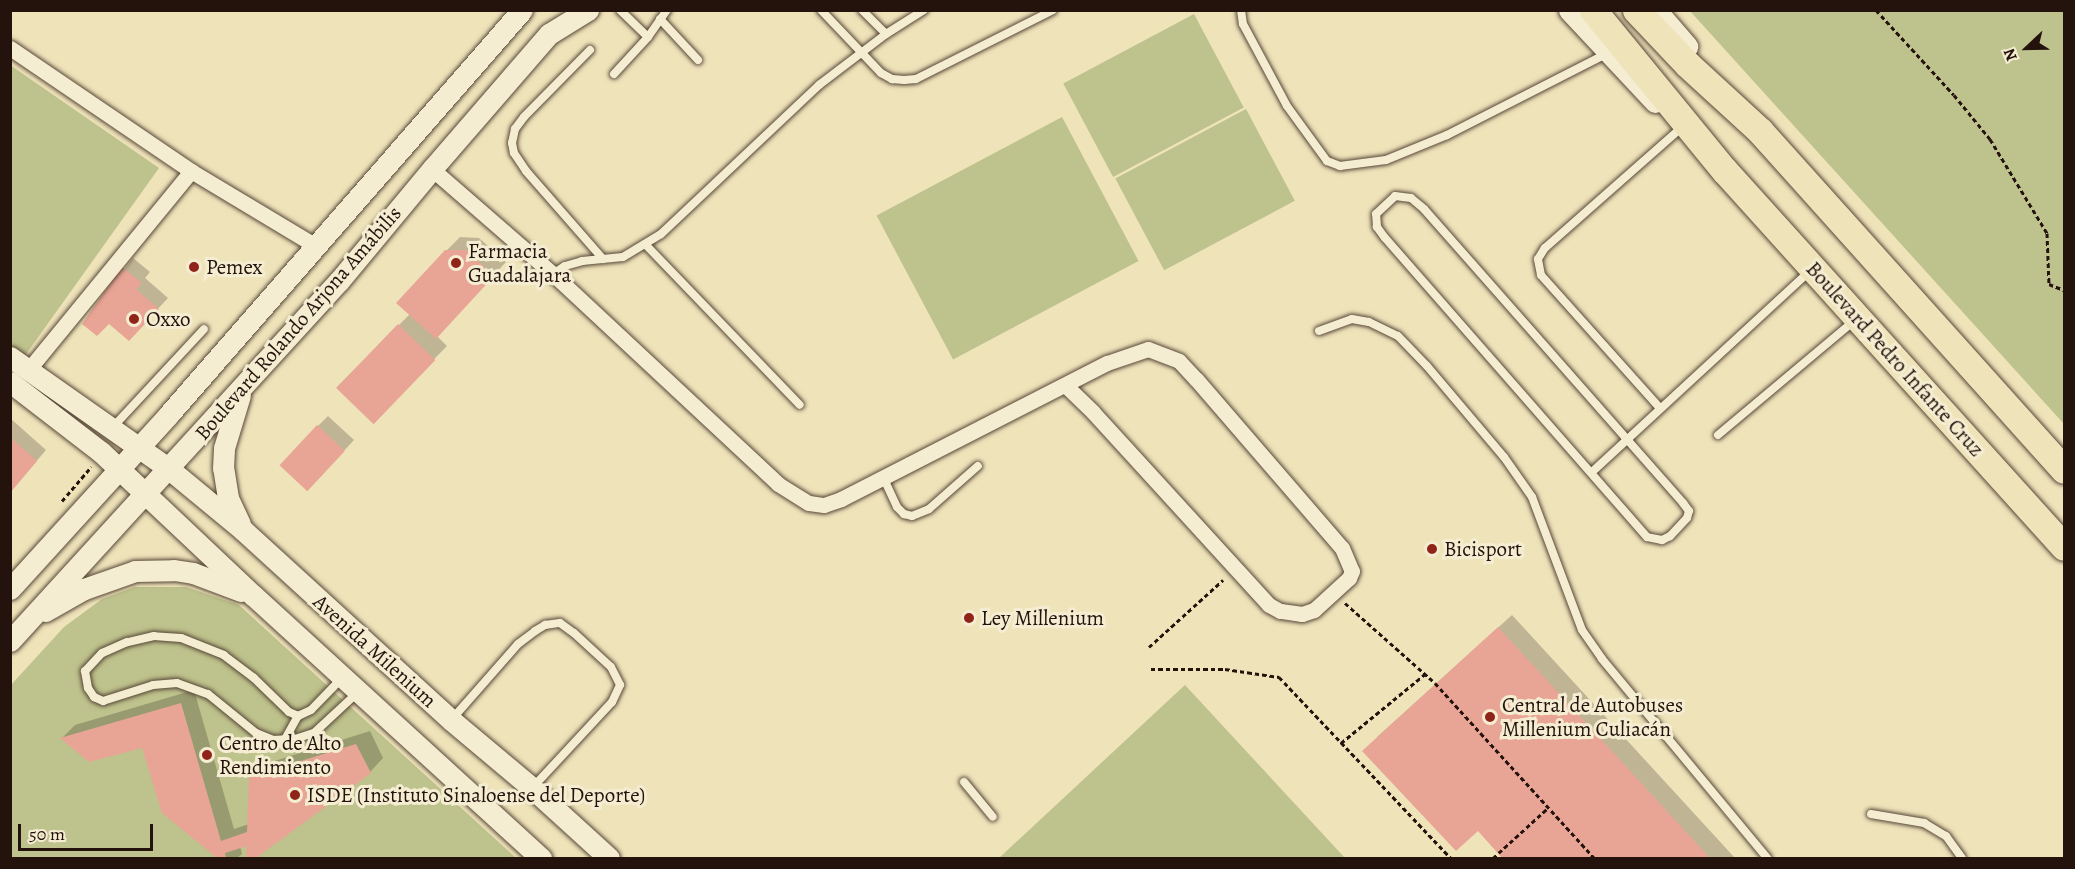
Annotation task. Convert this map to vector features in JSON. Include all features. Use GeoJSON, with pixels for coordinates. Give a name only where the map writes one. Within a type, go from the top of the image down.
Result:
{"type":"FeatureCollection","features":[{"type":"Feature","properties":{"kind":"highway","name":"Boulevard Pedro Infante Cruz"},"geometry":{"type":"LineString","coordinates":[[1593,10],[1725,171],[2064,547]]}},
{"type":"Feature","properties":{"kind":"highway"},"geometry":{"type":"LineString","coordinates":[[1636,10],[1687,64],[1760,131],[2064,470]]}},
{"type":"Feature","properties":{"kind":"main road","name":"Boulevard Rolando Arjona Amábilis"},"geometry":{"type":"LineString","coordinates":[[10,589],[138,448],[522,10]]}},
{"type":"Feature","properties":{"kind":"main road"},"geometry":{"type":"LineString","coordinates":[[549,34],[563,10]]}},
{"type":"Feature","properties":{"kind":"main road","name":"Boulevard Rolando Arjona Amábilis"},"geometry":{"type":"LineString","coordinates":[[10,641],[339,281],[549,34],[588,10]]}},
{"type":"Feature","properties":{"kind":"main road","name":"Boulevard Pedro Infante Cruz"},"geometry":{"type":"LineString","coordinates":[[1569,10],[1606,54],[1725,171]]}},
{"type":"Feature","properties":{"kind":"main road"},"geometry":{"type":"LineString","coordinates":[[1656,10],[1760,131]]}},
{"type":"Feature","properties":{"kind":"main road","name":"Avenida Milenium"},"geometry":{"type":"LineString","coordinates":[[10,357],[168,468],[243,530],[451,720],[532,788],[609,858]]}},
{"type":"Feature","properties":{"kind":"main road","name":"Avenida Milenium"},"geometry":{"type":"LineString","coordinates":[[10,382],[120,468],[342,678],[541,858]]}},
{"type":"Feature","properties":{"kind":"main road"},"geometry":{"type":"LineString","coordinates":[[243,388],[227,438],[223,468],[228,498],[243,530]]}},
{"type":"Feature","properties":{"kind":"main road"},"geometry":{"type":"LineString","coordinates":[[27,622],[84,589],[135,571],[174,570],[193,573],[254,596]]}},
{"type":"Feature","properties":{"kind":"street"},"geometry":{"type":"LineString","coordinates":[[10,48],[191,171],[314,246]]}},
{"type":"Feature","properties":{"kind":"street"},"geometry":{"type":"LineString","coordinates":[[432,169],[553,274],[778,484],[809,504],[824,505],[884,479],[1125,355],[1148,349],[1179,362],[1342,548],[1352,571],[1335,594],[1314,610],[1290,614],[1269,605],[1093,412],[1065,386]]}},
{"type":"Feature","properties":{"kind":"street"},"geometry":{"type":"LineString","coordinates":[[29,369],[191,171]]}},
{"type":"Feature","properties":{"kind":"lane"},"geometry":{"type":"LineString","coordinates":[[620,10],[648,37]]}},
{"type":"Feature","properties":{"kind":"lane"},"geometry":{"type":"LineString","coordinates":[[614,74],[648,37],[668,10]]}},
{"type":"Feature","properties":{"kind":"lane"},"geometry":{"type":"LineString","coordinates":[[821,10],[881,73],[892,79],[916,79],[1053,10]]}},
{"type":"Feature","properties":{"kind":"lane"},"geometry":{"type":"LineString","coordinates":[[862,10],[886,34]]}},
{"type":"Feature","properties":{"kind":"lane"},"geometry":{"type":"LineString","coordinates":[[553,274],[573,263],[623,257],[645,244],[690,209],[819,85],[886,34],[917,12],[924,10]]}},
{"type":"Feature","properties":{"kind":"lane"},"geometry":{"type":"LineString","coordinates":[[1241,10],[1243,24],[1287,106],[1327,161],[1340,166],[1386,160],[1448,135],[1606,54]]}},
{"type":"Feature","properties":{"kind":"lane"},"geometry":{"type":"LineString","coordinates":[[660,20],[698,60]]}},
{"type":"Feature","properties":{"kind":"lane"},"geometry":{"type":"LineString","coordinates":[[590,50],[524,117],[515,129],[512,143],[514,153],[526,171],[603,259]]}},
{"type":"Feature","properties":{"kind":"lane"},"geometry":{"type":"LineString","coordinates":[[1659,407],[1541,275],[1538,259],[1545,248],[1681,128]]}},
{"type":"Feature","properties":{"kind":"lane"},"geometry":{"type":"LineString","coordinates":[[1395,196],[1404,196],[1424,209],[1689,511],[1681,526],[1662,540],[1647,537],[1592,472],[1385,238],[1375,219],[1378,210],[1395,196]]}},
{"type":"Feature","properties":{"kind":"lane"},"geometry":{"type":"LineString","coordinates":[[645,244],[800,405]]}},
{"type":"Feature","properties":{"kind":"lane"},"geometry":{"type":"LineString","coordinates":[[1592,472],[1659,407],[1814,268]]}},
{"type":"Feature","properties":{"kind":"lane"},"geometry":{"type":"LineString","coordinates":[[1718,435],[1858,317]]}},
{"type":"Feature","properties":{"kind":"lane"},"geometry":{"type":"LineString","coordinates":[[1319,331],[1352,319],[1369,322],[1398,336],[1427,366],[1504,457],[1532,497],[1582,630],[1602,659],[1767,858]]}},
{"type":"Feature","properties":{"kind":"lane"},"geometry":{"type":"LineString","coordinates":[[111,429],[204,329]]}},
{"type":"Feature","properties":{"kind":"lane"},"geometry":{"type":"LineString","coordinates":[[884,479],[897,507],[904,514],[912,516],[929,509],[978,466]]}},
{"type":"Feature","properties":{"kind":"lane"},"geometry":{"type":"LineString","coordinates":[[451,720],[518,644],[535,631],[545,624],[560,623],[574,633],[611,667],[620,685],[612,702],[532,788]]}},
{"type":"Feature","properties":{"kind":"lane"},"geometry":{"type":"LineString","coordinates":[[298,716],[289,711],[250,674],[224,655],[181,638],[154,636],[127,642],[102,653],[85,671],[88,688],[94,697],[103,701],[153,685],[177,683],[208,694],[264,737],[284,741],[314,733],[358,692]]}},
{"type":"Feature","properties":{"kind":"lane"},"geometry":{"type":"LineString","coordinates":[[284,741],[298,716],[311,710],[342,678]]}},
{"type":"Feature","properties":{"kind":"lane"},"geometry":{"type":"LineString","coordinates":[[964,782],[993,817]]}},
{"type":"Feature","properties":{"kind":"lane"},"geometry":{"type":"LineString","coordinates":[[1871,814],[1924,823],[1946,836],[1962,858]]}},
{"type":"Feature","properties":{"kind":"path"},"geometry":{"type":"LineString","coordinates":[[1876,10],[1954,95],[1990,139],[2047,233],[2049,284],[2064,291]]}},
{"type":"Feature","properties":{"kind":"path"},"geometry":{"type":"LineString","coordinates":[[1149,647],[1235,569]]}},
{"type":"Feature","properties":{"kind":"path"},"geometry":{"type":"LineString","coordinates":[[1335,594],[1425,674],[1594,858]]}},
{"type":"Feature","properties":{"kind":"path"},"geometry":{"type":"LineString","coordinates":[[1151,669],[1225,669],[1279,677],[1451,858]]}},
{"type":"Feature","properties":{"kind":"path"},"geometry":{"type":"LineString","coordinates":[[1341,743],[1425,674]]}},
{"type":"Feature","properties":{"kind":"path"},"geometry":{"type":"LineString","coordinates":[[1493,858],[1548,808]]}},
{"type":"Feature","properties":{"kind":"green space"},"geometry":{"type":"Polygon","coordinates":[[[1690,11],[2064,11],[2064,424],[1690,11]]]}},
{"type":"Feature","properties":{"kind":"green space"},"geometry":{"type":"Polygon","coordinates":[[[1194,14],[1244,108],[1113,177],[1063,83],[1194,14]]]}},
{"type":"Feature","properties":{"kind":"green space"},"geometry":{"type":"Polygon","coordinates":[[[10,65],[159,168],[24,357],[10,347],[10,65]]]}},
{"type":"Feature","properties":{"kind":"green space"},"geometry":{"type":"Polygon","coordinates":[[[1246,109],[1295,201],[1164,270],[1115,178],[1246,109]]]}},
{"type":"Feature","properties":{"kind":"green space"},"geometry":{"type":"Polygon","coordinates":[[[1062,117],[1139,261],[953,360],[877,216],[1062,117]]]}},
{"type":"Feature","properties":{"kind":"green space","name":"Centro de Alto Rendimiento"},"geometry":{"type":"Polygon","coordinates":[[[135,587],[186,587],[239,605],[516,858],[11,858],[10,686],[64,627],[102,599],[135,587]]]}},
{"type":"Feature","properties":{"kind":"green space"},"geometry":{"type":"Polygon","coordinates":[[[1185,685],[1345,858],[999,858],[1185,685]]]}},
{"type":"Feature","properties":{"kind":"building"},"geometry":{"type":"Polygon","coordinates":[[[445,250],[466,250],[494,276],[436,339],[396,303],[445,250]]]}},
{"type":"Feature","properties":{"kind":"building"},"geometry":{"type":"Polygon","coordinates":[[[122,267],[142,283],[136,289],[159,309],[129,341],[109,324],[97,336],[82,324],[122,267]]]}},
{"type":"Feature","properties":{"kind":"building"},"geometry":{"type":"Polygon","coordinates":[[[398,324],[435,360],[374,424],[336,388],[398,324]]]}},
{"type":"Feature","properties":{"kind":"building"},"geometry":{"type":"Polygon","coordinates":[[[317,425],[345,451],[307,491],[279,465],[317,425]]]}},
{"type":"Feature","properties":{"kind":"building"},"geometry":{"type":"Polygon","coordinates":[[[10,437],[37,461],[10,493],[10,437]]]}},
{"type":"Feature","properties":{"kind":"building","name":"Central de Autobuses Millenium Culiacán"},"geometry":{"type":"Polygon","coordinates":[[[1498,627],[1710,858],[1502,858],[1478,831],[1456,851],[1362,751],[1498,627]]]}},
{"type":"Feature","properties":{"kind":"building","name":"ISDE (Instituto Sinaloense del Deporte)"},"geometry":{"type":"Polygon","coordinates":[[[181,703],[221,841],[247,832],[249,777],[356,744],[371,773],[256,858],[246,858],[247,846],[225,853],[226,858],[217,858],[162,813],[142,748],[89,762],[60,738],[181,703]]]}},
{"type":"Feature","properties":{"kind":"place","name":"Farmacia Guadalajara"},"geometry":{"type":"Point","coordinates":[456,263]}},
{"type":"Feature","properties":{"kind":"place","name":"Pemex"},"geometry":{"type":"Point","coordinates":[194,267]}},
{"type":"Feature","properties":{"kind":"place","name":"Oxxo"},"geometry":{"type":"Point","coordinates":[134,319]}},
{"type":"Feature","properties":{"kind":"place","name":"Bicisport"},"geometry":{"type":"Point","coordinates":[1432,549]}},
{"type":"Feature","properties":{"kind":"place","name":"Ley Millenium"},"geometry":{"type":"Point","coordinates":[969,618]}},
{"type":"Feature","properties":{"kind":"place","name":"Central de Autobuses Millenium Culiacán"},"geometry":{"type":"Point","coordinates":[1490,717]}},
{"type":"Feature","properties":{"kind":"place","name":"Centro de Alto Rendimiento"},"geometry":{"type":"Point","coordinates":[207,755]}},
{"type":"Feature","properties":{"kind":"place","name":"ISDE (Instituto Sinaloense del Deporte)"},"geometry":{"type":"Point","coordinates":[295,795]}}]}
